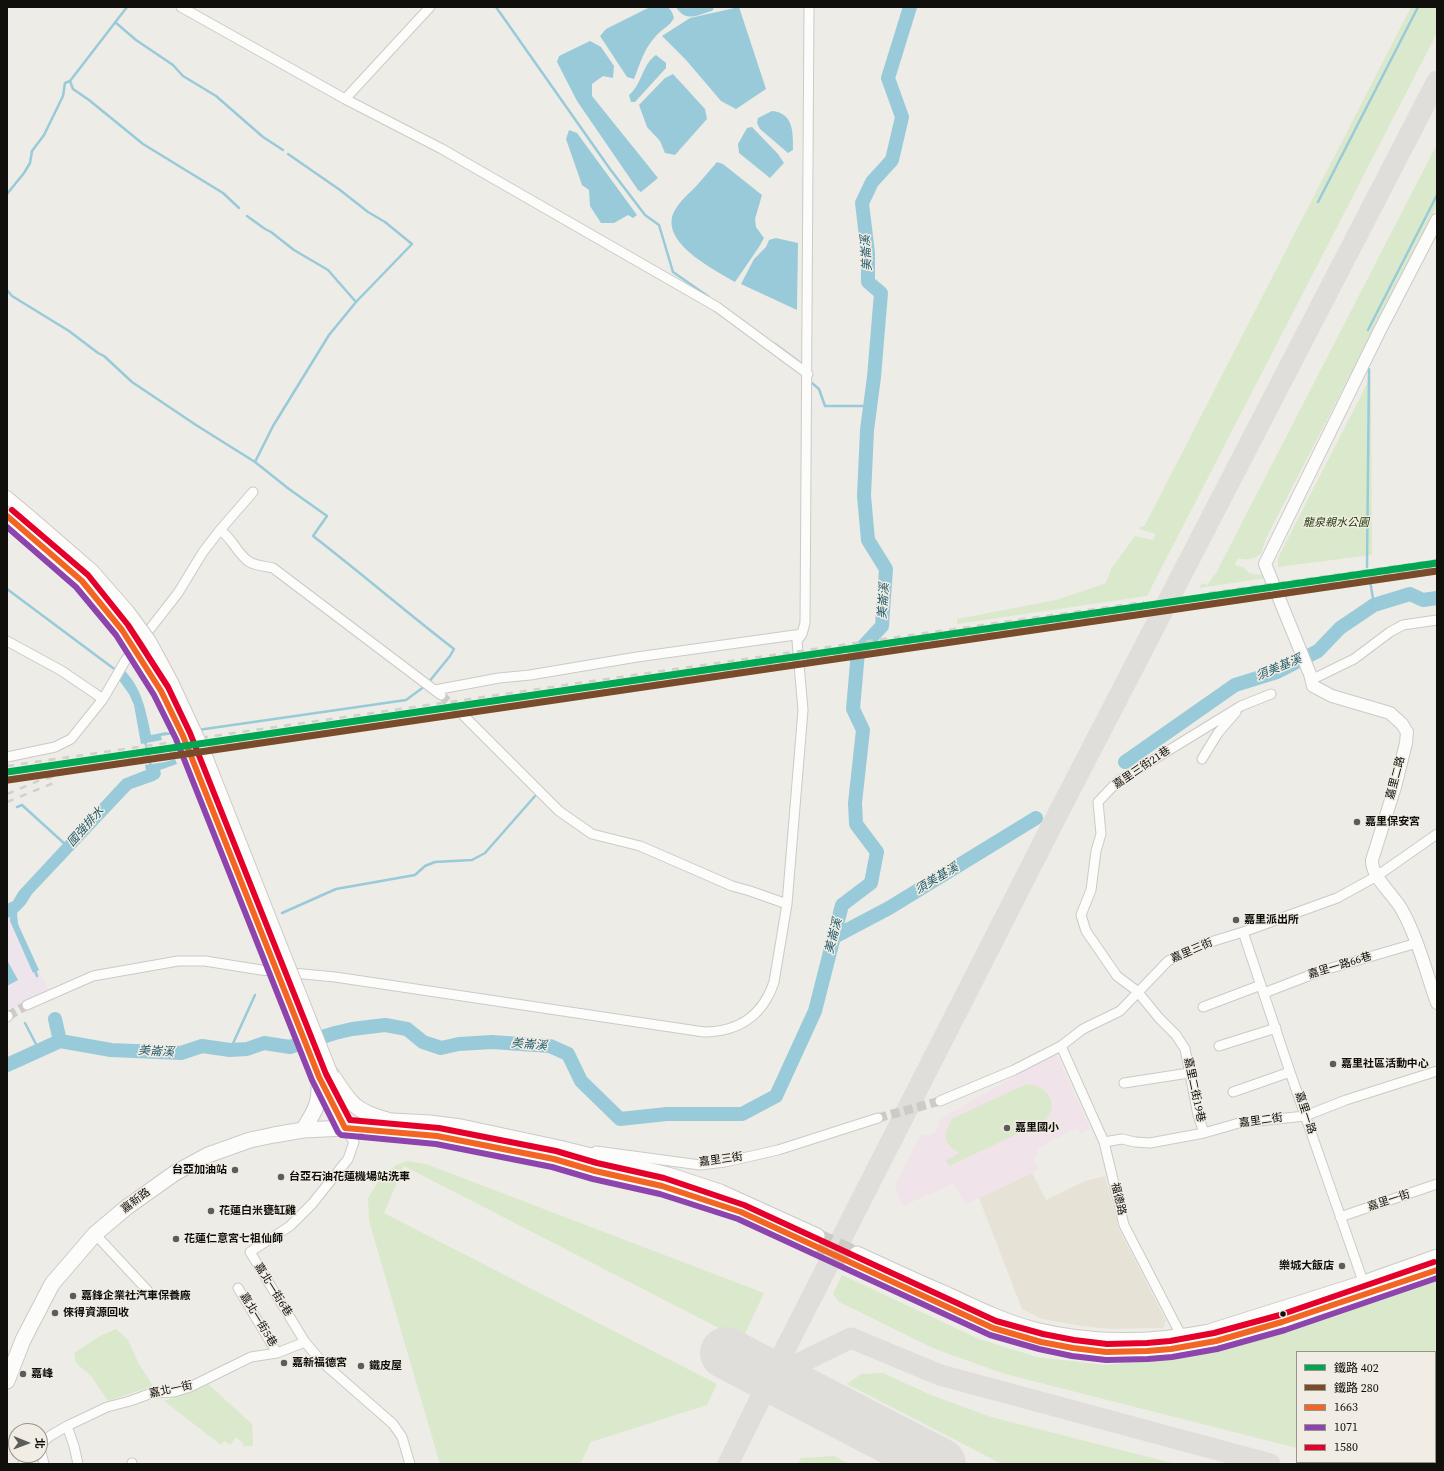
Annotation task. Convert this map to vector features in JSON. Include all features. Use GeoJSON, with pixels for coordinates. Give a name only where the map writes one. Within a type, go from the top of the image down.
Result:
{"type":"FeatureCollection","features":[{"type":"Feature","properties":{"kind":"main road"},"geometry":{"type":"LineString","coordinates":[[325,1076],[357,1109],[370,1115],[392,1121]]}},
{"type":"Feature","properties":{"kind":"main road"},"geometry":{"type":"LineString","coordinates":[[303,1130],[316,1108],[325,1076]]}},
{"type":"Feature","properties":{"kind":"main road","name":"嘉新路"},"geometry":{"type":"LineString","coordinates":[[7,1381],[23,1340],[52,1284],[95,1234],[127,1207],[175,1173],[208,1155],[250,1140],[303,1130],[345,1128],[437,1136],[554,1159],[595,1171],[662,1186],[713,1202],[814,1240],[720,1192],[668,1175],[559,1148],[461,1127],[430,1123],[392,1121],[345,1128]]}},
{"type":"Feature","properties":{"kind":"main road"},"geometry":{"type":"LineString","coordinates":[[1366,1289],[1437,1257]]}},
{"type":"Feature","properties":{"kind":"main road"},"geometry":{"type":"LineString","coordinates":[[1183,1342],[1097,1339],[1035,1330],[995,1317],[854,1259],[993,1328],[1026,1339],[1060,1346],[1122,1352],[1154,1351],[1183,1342],[1209,1332],[1437,1270]]}},
{"type":"Feature","properties":{"kind":"street"},"geometry":{"type":"LineString","coordinates":[[181,7],[344,98],[442,148],[717,306],[808,374]]}},
{"type":"Feature","properties":{"kind":"street"},"geometry":{"type":"LineString","coordinates":[[344,98],[430,7]]}},
{"type":"Feature","properties":{"kind":"street"},"geometry":{"type":"LineString","coordinates":[[27,1005],[93,976],[178,961],[205,961],[261,970],[335,977],[704,1032],[720,1031],[736,1026],[750,1018],[762,1006],[768,998],[775,978],[787,904],[803,710],[797,641],[802,634],[805,623],[808,374],[809,7]]}},
{"type":"Feature","properties":{"kind":"street"},"geometry":{"type":"LineString","coordinates":[[1437,220],[1380,330],[1265,564],[1310,675],[1354,659],[1390,632],[1403,625],[1437,620]]}},
{"type":"Feature","properties":{"kind":"street"},"geometry":{"type":"LineString","coordinates":[[7,757],[55,747],[71,739],[103,699],[125,661],[178,593],[203,552],[253,492]]}},
{"type":"Feature","properties":{"kind":"street"},"geometry":{"type":"LineString","coordinates":[[7,497],[92,570],[128,611],[150,642],[169,675],[204,751],[345,1128]]}},
{"type":"Feature","properties":{"kind":"street"},"geometry":{"type":"LineString","coordinates":[[7,516],[82,581],[122,630],[160,691],[183,736],[325,1076]]}},
{"type":"Feature","properties":{"kind":"street"},"geometry":{"type":"LineString","coordinates":[[220,530],[226,534],[247,560],[252,563],[273,568],[432,688],[530,675],[802,634]]}},
{"type":"Feature","properties":{"kind":"street"},"geometry":{"type":"LineString","coordinates":[[7,641],[62,672],[103,699]]}},
{"type":"Feature","properties":{"kind":"street","name":"嘉里二路"},"geometry":{"type":"LineString","coordinates":[[1310,675],[1313,686],[1332,696],[1390,713],[1402,724],[1407,732],[1406,743],[1395,787],[1372,860],[1372,866],[1377,876],[1401,909],[1417,943],[1437,1003]]}},
{"type":"Feature","properties":{"kind":"street","name":"嘉里三街21巷"},"geometry":{"type":"LineString","coordinates":[[1137,991],[1117,976],[1086,931],[1080,915],[1091,890],[1096,851],[1101,834],[1098,802],[1117,782],[1241,706],[1271,694]]}},
{"type":"Feature","properties":{"kind":"street"},"geometry":{"type":"LineString","coordinates":[[1202,759],[1218,733],[1241,706]]}},
{"type":"Feature","properties":{"kind":"street"},"geometry":{"type":"LineString","coordinates":[[464,715],[559,811],[586,831],[592,834],[640,846],[732,886],[787,904]]}},
{"type":"Feature","properties":{"kind":"street","name":"嘉里三街"},"geometry":{"type":"LineString","coordinates":[[940,1101],[1014,1070],[1061,1046],[1083,1029],[1120,1011],[1137,991],[1168,960],[1204,944],[1243,932],[1338,898],[1377,876],[1437,834]]}},
{"type":"Feature","properties":{"kind":"street","name":"嘉里一路"},"geometry":{"type":"LineString","coordinates":[[1243,932],[1305,1116],[1366,1289]]}},
{"type":"Feature","properties":{"kind":"street","name":"嘉里一路66巷"},"geometry":{"type":"LineString","coordinates":[[1203,1007],[1417,943]]}},
{"type":"Feature","properties":{"kind":"street","name":"嘉里二街19巷"},"geometry":{"type":"LineString","coordinates":[[1137,991],[1158,1018],[1176,1035],[1185,1049],[1198,1115],[1204,1133]]}},
{"type":"Feature","properties":{"kind":"street"},"geometry":{"type":"LineString","coordinates":[[1219,1046],[1276,1028]]}},
{"type":"Feature","properties":{"kind":"street","name":"福德路"},"geometry":{"type":"LineString","coordinates":[[1061,1046],[1104,1142],[1124,1225],[1183,1342]]}},
{"type":"Feature","properties":{"kind":"street","name":"嘉里二街"},"geometry":{"type":"LineString","coordinates":[[1104,1142],[1122,1139],[1150,1143],[1204,1133],[1239,1124],[1305,1116],[1364,1094],[1437,1071]]}},
{"type":"Feature","properties":{"kind":"street"},"geometry":{"type":"LineString","coordinates":[[1233,1092],[1290,1072]]}},
{"type":"Feature","properties":{"kind":"street"},"geometry":{"type":"LineString","coordinates":[[1124,1083],[1189,1073]]}},
{"type":"Feature","properties":{"kind":"street","name":"嘉里三街"},"geometry":{"type":"LineString","coordinates":[[559,1148],[606,1152],[700,1165],[725,1162],[778,1150],[878,1118]]}},
{"type":"Feature","properties":{"kind":"street","name":"嘉北一街6巷"},"geometry":{"type":"LineString","coordinates":[[305,1342],[250,1252],[263,1242],[290,1226],[312,1204],[348,1159],[354,1142],[345,1128]]}},
{"type":"Feature","properties":{"kind":"street","name":"嘉里一街"},"geometry":{"type":"LineString","coordinates":[[1340,1217],[1437,1184]]}},
{"type":"Feature","properties":{"kind":"street"},"geometry":{"type":"LineString","coordinates":[[95,1234],[148,1291]]}},
{"type":"Feature","properties":{"kind":"street","name":"嘉北一街5巷"},"geometry":{"type":"LineString","coordinates":[[238,1288],[277,1353]]}},
{"type":"Feature","properties":{"kind":"street"},"geometry":{"type":"LineString","coordinates":[[305,1342],[321,1361],[393,1424],[402,1437],[410,1464]]}},
{"type":"Feature","properties":{"kind":"street","name":"嘉北一街"},"geometry":{"type":"LineString","coordinates":[[48,1438],[67,1426],[107,1407],[130,1402],[152,1393],[174,1392],[190,1387],[251,1358],[277,1353],[305,1342]]}},
{"type":"Feature","properties":{"kind":"street"},"geometry":{"type":"LineString","coordinates":[[67,1426],[78,1464]]}},
{"type":"Feature","properties":{"kind":"shaded area"},"geometry":{"type":"Polygon","coordinates":[[[7,899],[11,902],[17,913],[18,924],[48,990],[7,1013],[7,899]]]}},
{"type":"Feature","properties":{"kind":"shaded area","name":"嘉里國小"},"geometry":{"type":"Polygon","coordinates":[[[1056,1052],[1090,1129],[1080,1133],[1077,1128],[1036,1149],[1038,1154],[1033,1157],[1039,1169],[965,1205],[954,1183],[903,1206],[895,1186],[920,1135],[930,1135],[936,1132],[939,1120],[1056,1052]]]}},
{"type":"Feature","properties":{"kind":"shaded area"},"geometry":{"type":"Polygon","coordinates":[[[1032,1173],[1046,1200],[1085,1181],[1105,1176],[1119,1229],[1166,1321],[1163,1328],[1112,1329],[1082,1326],[1042,1319],[1022,1309],[979,1198],[1032,1173]]]}},
{"type":"Feature","properties":{"kind":"green space"},"geometry":{"type":"Polygon","coordinates":[[[1411,7],[1437,7],[1437,33],[1147,596],[957,624],[957,619],[1056,600],[1106,583],[1111,569],[1135,536],[1153,540],[1156,534],[1139,529],[1141,526],[1144,527],[1411,7]]]}},
{"type":"Feature","properties":{"kind":"green space"},"geometry":{"type":"Polygon","coordinates":[[[1437,144],[1437,206],[1266,538],[1261,554],[1250,559],[1238,558],[1235,565],[1243,567],[1249,573],[1266,576],[1267,578],[1199,588],[1202,583],[1207,585],[1216,573],[1437,144]]]}},
{"type":"Feature","properties":{"kind":"green space","name":"龍泉親水公園"},"geometry":{"type":"Polygon","coordinates":[[[1371,376],[1372,555],[1278,567],[1278,558],[1371,376]]]}},
{"type":"Feature","properties":{"kind":"green space"},"geometry":{"type":"Polygon","coordinates":[[[1027,1084],[1040,1088],[1050,1096],[1052,1108],[1050,1115],[1045,1121],[949,1166],[946,1160],[960,1153],[950,1146],[946,1138],[947,1129],[953,1118],[1027,1084]]]}},
{"type":"Feature","properties":{"kind":"green space"},"geometry":{"type":"Polygon","coordinates":[[[407,1161],[426,1164],[764,1293],[742,1340],[404,1166],[384,1213],[717,1384],[707,1405],[591,1442],[580,1464],[440,1464],[369,1221],[368,1198],[378,1182],[396,1165],[407,1161]]]}},
{"type":"Feature","properties":{"kind":"green space"},"geometry":{"type":"Polygon","coordinates":[[[1437,1272],[1437,1464],[1356,1463],[1436,1463],[1436,1351],[1296,1351],[1296,1448],[1005,1374],[935,1349],[839,1302],[833,1294],[842,1275],[979,1339],[1037,1357],[1105,1365],[1224,1349],[1437,1272]]]}},
{"type":"Feature","properties":{"kind":"green space"},"geometry":{"type":"Polygon","coordinates":[[[116,1329],[128,1340],[139,1364],[153,1386],[108,1401],[91,1376],[76,1363],[74,1353],[100,1336],[116,1329]]]}},
{"type":"Feature","properties":{"kind":"green space"},"geometry":{"type":"Polygon","coordinates":[[[883,1373],[931,1395],[991,1417],[1176,1464],[1002,1464],[847,1384],[861,1374],[883,1373]]]}},
{"type":"Feature","properties":{"kind":"green space"},"geometry":{"type":"Polygon","coordinates":[[[208,1384],[252,1424],[253,1446],[242,1446],[244,1444],[236,1437],[230,1445],[224,1441],[221,1445],[164,1401],[208,1384]]]}},
{"type":"Feature","properties":{"kind":"green space"},"geometry":{"type":"Polygon","coordinates":[[[834,1456],[849,1464],[798,1464],[801,1458],[834,1456]]]}},
{"type":"Feature","properties":{"kind":"water"},"geometry":{"type":"Polygon","coordinates":[[[650,7],[666,7],[671,10],[674,18],[648,46],[634,79],[627,77],[600,36],[606,29],[650,7]]]}},
{"type":"Feature","properties":{"kind":"water"},"geometry":{"type":"Polygon","coordinates":[[[676,7],[714,8],[712,11],[697,16],[688,16],[680,12],[676,7]]]}},
{"type":"Feature","properties":{"kind":"water"},"geometry":{"type":"Polygon","coordinates":[[[739,7],[766,89],[736,109],[721,101],[686,60],[662,36],[690,18],[739,7]]]}},
{"type":"Feature","properties":{"kind":"water"},"geometry":{"type":"Polygon","coordinates":[[[590,41],[601,47],[614,66],[613,78],[603,76],[592,84],[592,96],[658,178],[641,192],[638,190],[577,101],[557,62],[559,56],[590,41]]]}},
{"type":"Feature","properties":{"kind":"water"},"geometry":{"type":"Polygon","coordinates":[[[656,55],[666,63],[666,68],[635,102],[631,102],[629,95],[637,86],[651,59],[656,55]]]}},
{"type":"Feature","properties":{"kind":"water"},"geometry":{"type":"Polygon","coordinates":[[[673,74],[705,109],[707,119],[675,155],[665,153],[660,141],[647,127],[639,105],[665,78],[673,74]]]}},
{"type":"Feature","properties":{"kind":"water"},"geometry":{"type":"Polygon","coordinates":[[[772,111],[785,116],[791,125],[793,150],[788,153],[760,129],[757,123],[758,118],[772,111]]]}},
{"type":"Feature","properties":{"kind":"water"},"geometry":{"type":"Polygon","coordinates":[[[752,127],[778,154],[784,163],[770,178],[739,153],[738,144],[747,128],[752,127]]]}},
{"type":"Feature","properties":{"kind":"water"},"geometry":{"type":"Polygon","coordinates":[[[569,130],[577,133],[637,215],[633,218],[628,215],[614,223],[601,223],[590,206],[589,190],[582,185],[566,139],[569,130]]]}},
{"type":"Feature","properties":{"kind":"water"},"geometry":{"type":"Polygon","coordinates":[[[717,162],[723,164],[762,195],[755,219],[756,227],[764,238],[735,282],[715,271],[692,255],[675,236],[672,225],[673,214],[678,206],[717,162]]]}},
{"type":"Feature","properties":{"kind":"water"},"geometry":{"type":"Polygon","coordinates":[[[776,238],[798,243],[797,310],[741,284],[754,259],[766,247],[769,240],[776,238]]]}},
{"type":"Feature","properties":{"kind":"water"},"geometry":{"type":"Polygon","coordinates":[[[125,671],[136,685],[145,709],[151,735],[166,732],[167,735],[161,736],[162,740],[141,744],[134,705],[129,694],[119,680],[125,671]]]}},
{"type":"Feature","properties":{"kind":"water"},"geometry":{"type":"Polygon","coordinates":[[[175,759],[177,764],[160,770],[161,774],[159,778],[131,789],[32,894],[25,905],[17,913],[18,924],[39,970],[33,973],[10,921],[10,917],[7,918],[7,904],[13,901],[19,891],[123,779],[146,770],[145,765],[175,759]]]}},
{"type":"Feature","properties":{"kind":"water"},"geometry":{"type":"Polygon","coordinates":[[[7,960],[18,980],[7,986],[7,960]]]}},
{"type":"Feature","properties":{"kind":"waterway"},"geometry":{"type":"LineString","coordinates":[[7,194],[30,163],[32,151],[44,135],[63,96],[65,83],[70,81],[127,7]]}},
{"type":"Feature","properties":{"kind":"waterway"},"geometry":{"type":"LineString","coordinates":[[496,7],[610,169],[645,215],[659,225],[673,272],[709,297]]}},
{"type":"Feature","properties":{"kind":"waterway","name":"須美基溪"},"geometry":{"type":"LineString","coordinates":[[7,1065],[60,1041],[111,1050],[181,1053],[202,1046],[230,1050],[247,1049],[264,1043],[290,1047],[352,1029],[385,1025],[407,1029],[423,1042],[441,1048],[459,1044],[492,1042],[550,1046],[568,1054],[581,1081],[620,1119],[667,1114],[742,1114],[776,1096],[815,1011],[842,905],[871,883],[877,852],[856,824],[855,803],[863,730],[853,709],[858,652],[882,626],[886,569],[868,540],[864,496],[867,430],[874,377],[881,293],[868,282],[868,253],[862,203],[872,182],[892,160],[902,117],[888,78],[910,7]]}},
{"type":"Feature","properties":{"kind":"waterway"},"geometry":{"type":"LineString","coordinates":[[1318,202],[1418,7]]}},
{"type":"Feature","properties":{"kind":"waterway"},"geometry":{"type":"LineString","coordinates":[[115,22],[136,40],[173,65],[183,76],[216,96],[263,137],[283,150]]}},
{"type":"Feature","properties":{"kind":"waterway"},"geometry":{"type":"LineString","coordinates":[[70,81],[73,89],[89,100],[143,144],[223,193],[239,208]]}},
{"type":"Feature","properties":{"kind":"waterway"},"geometry":{"type":"LineString","coordinates":[[288,154],[340,190],[368,212],[385,222],[412,244],[356,302]]}},
{"type":"Feature","properties":{"kind":"waterway"},"geometry":{"type":"LineString","coordinates":[[1368,330],[1437,195]]}},
{"type":"Feature","properties":{"kind":"waterway"},"geometry":{"type":"LineString","coordinates":[[247,216],[294,250],[328,270],[356,302],[329,335],[273,426],[255,462]]}},
{"type":"Feature","properties":{"kind":"waterway"},"geometry":{"type":"LineString","coordinates":[[7,290],[12,296],[69,331],[104,356],[132,382],[255,462],[289,489],[327,516],[313,536],[454,649],[428,683]]}},
{"type":"Feature","properties":{"kind":"waterway"},"geometry":{"type":"LineString","coordinates":[[775,344],[801,364]]}},
{"type":"Feature","properties":{"kind":"waterway"},"geometry":{"type":"LineString","coordinates":[[1367,567],[1369,369]]}},
{"type":"Feature","properties":{"kind":"waterway"},"geometry":{"type":"LineString","coordinates":[[812,383],[819,389],[825,406],[870,406]]}},
{"type":"Feature","properties":{"kind":"waterway"},"geometry":{"type":"LineString","coordinates":[[1370,580],[1374,605]]}},
{"type":"Feature","properties":{"kind":"waterway","name":"國強排水"},"geometry":{"type":"LineString","coordinates":[[7,589],[117,671]]}},
{"type":"Feature","properties":{"kind":"waterway","name":"須美基溪"},"geometry":{"type":"LineString","coordinates":[[1125,762],[1235,685],[1277,672],[1318,651],[1340,628],[1374,605],[1410,594],[1423,600],[1437,598]]}},
{"type":"Feature","properties":{"kind":"waterway"},"geometry":{"type":"LineString","coordinates":[[198,730],[406,700],[425,686]]}},
{"type":"Feature","properties":{"kind":"waterway"},"geometry":{"type":"LineString","coordinates":[[164,734],[177,733]]}},
{"type":"Feature","properties":{"kind":"waterway","name":"國強排水"},"geometry":{"type":"LineString","coordinates":[[145,741],[151,767]]}},
{"type":"Feature","properties":{"kind":"waterway"},"geometry":{"type":"LineString","coordinates":[[282,913],[336,889],[415,875],[425,866],[435,862],[472,860],[485,853],[535,796]]}},
{"type":"Feature","properties":{"kind":"waterway"},"geometry":{"type":"LineString","coordinates":[[17,807],[22,805],[66,845]]}},
{"type":"Feature","properties":{"kind":"waterway","name":"須美基溪"},"geometry":{"type":"LineString","coordinates":[[836,936],[889,908],[1036,818]]}},
{"type":"Feature","properties":{"kind":"waterway","name":"國強排水"},"geometry":{"type":"LineString","coordinates":[[35,970],[37,976]]}},
{"type":"Feature","properties":{"kind":"waterway"},"geometry":{"type":"LineString","coordinates":[[230,1050],[255,995]]}},
{"type":"Feature","properties":{"kind":"waterway","name":"國強排水"},"geometry":{"type":"LineString","coordinates":[[55,1019],[60,1041]]}},
{"type":"Feature","properties":{"kind":"waterway"},"geometry":{"type":"LineString","coordinates":[[25,1023],[39,1050]]}},
{"type":"Feature","properties":{"kind":"taxiway"},"geometry":{"type":"LineString","coordinates":[[728,1464],[1050,829],[1437,81]]}},
{"type":"Feature","properties":{"kind":"taxiway"},"geometry":{"type":"LineString","coordinates":[[771,1377],[851,1338],[940,1375],[1270,1464]]}},
{"type":"Feature","properties":{"kind":"runway"},"geometry":{"type":"LineString","coordinates":[[726,1353],[940,1464]]}},
{"type":"Feature","properties":{"kind":"tunnel"},"geometry":{"type":"LineString","coordinates":[[441,695],[463,715]]}},
{"type":"Feature","properties":{"kind":"tunnel"},"geometry":{"type":"LineString","coordinates":[[8,1016],[27,1005]]}},
{"type":"Feature","properties":{"kind":"tunnel"},"geometry":{"type":"LineString","coordinates":[[878,1118],[940,1101]]}},
{"type":"Feature","properties":{"kind":"tunnel"},"geometry":{"type":"LineString","coordinates":[[817,1236],[857,1254]]}},
{"type":"Feature","properties":{"kind":"tunnel"},"geometry":{"type":"LineString","coordinates":[[812,1245],[852,1264]]}},
{"type":"Feature","properties":{"kind":"railway"},"geometry":{"type":"LineString","coordinates":[[1209,593],[1437,560]]}},
{"type":"Feature","properties":{"kind":"railway"},"geometry":{"type":"LineString","coordinates":[[1204,603],[1437,567]]}},
{"type":"Feature","properties":{"kind":"railway"},"geometry":{"type":"LineString","coordinates":[[7,766],[1144,602]]}},
{"type":"Feature","properties":{"kind":"railway"},"geometry":{"type":"LineString","coordinates":[[7,794],[38,781],[85,768],[131,759],[453,714],[856,652],[1142,611]]}},
{"type":"Feature","properties":{"kind":"railway"},"geometry":{"type":"LineString","coordinates":[[7,802],[56,782]]}},
{"type":"Feature","properties":{"kind":"rail line","name":"402"},"geometry":{"type":"LineString","coordinates":[[7,772],[1437,563]]}},
{"type":"Feature","properties":{"kind":"rail line","name":"280"},"geometry":{"type":"LineString","coordinates":[[8,780],[1437,571]]}},
{"type":"Feature","properties":{"kind":"transit line","name":"1580"},"geometry":{"type":"LineString","coordinates":[[12,510],[88,575],[128,625],[168,687],[190,733],[326,1074],[350,1120],[439,1128],[556,1151],[597,1163],[664,1178],[744,1205],[996,1321],[1043,1334],[1074,1340],[1107,1344],[1147,1343],[1170,1341],[1214,1333],[1280,1315],[1434,1262]]}},
{"type":"Feature","properties":{"kind":"transit line","name":"1663"},"geometry":{"type":"LineString","coordinates":[[7,516],[82,581],[122,630],[161,691],[183,736],[319,1077],[345,1128],[437,1136],[554,1159],[595,1171],[662,1186],[741,1212],[993,1328],[1041,1342],[1073,1348],[1106,1352],[1147,1351],[1171,1349],[1216,1341],[1282,1322],[1437,1270]]}},
{"type":"Feature","properties":{"kind":"transit line","name":"1071"},"geometry":{"type":"LineString","coordinates":[[7,527],[76,587],[116,635],[154,695],[176,739],[312,1080],[338,1132],[341,1135],[436,1144],[552,1167],[593,1179],[660,1194],[738,1219],[990,1335],[1039,1349],[1072,1356],[1106,1360],[1148,1359],[1172,1357],[1217,1349],[1285,1330],[1437,1278]]}},
{"type":"Feature","properties":{"kind":"place","name":"嘉里保安宮"},"geometry":{"type":"Point","coordinates":[1357,822]}},
{"type":"Feature","properties":{"kind":"place","name":"嘉里派出所"},"geometry":{"type":"Point","coordinates":[1236,920]}},
{"type":"Feature","properties":{"kind":"place","name":"嘉里社區活動中心"},"geometry":{"type":"Point","coordinates":[1333,1064]}},
{"type":"Feature","properties":{"kind":"place","name":"嘉里國小"},"geometry":{"type":"Point","coordinates":[1007,1128]}},
{"type":"Feature","properties":{"kind":"place","name":"台亞加油站"},"geometry":{"type":"Point","coordinates":[235,1170]}},
{"type":"Feature","properties":{"kind":"place","name":"台亞石油花蓮機場站洗車"},"geometry":{"type":"Point","coordinates":[281,1177]}},
{"type":"Feature","properties":{"kind":"place","name":"花蓮白米甕缸雞"},"geometry":{"type":"Point","coordinates":[211,1211]}},
{"type":"Feature","properties":{"kind":"place","name":"花蓮仁意宮七祖仙師"},"geometry":{"type":"Point","coordinates":[176,1239]}},
{"type":"Feature","properties":{"kind":"place","name":"樂城大飯店"},"geometry":{"type":"Point","coordinates":[1342,1266]}},
{"type":"Feature","properties":{"kind":"place","name":"嘉鋒企業社汽車保養廠"},"geometry":{"type":"Point","coordinates":[73,1296]}},
{"type":"Feature","properties":{"kind":"place","name":"倈得資源回收"},"geometry":{"type":"Point","coordinates":[55,1313]}},
{"type":"Feature","properties":{"kind":"place","name":"嘉新福德宮"},"geometry":{"type":"Point","coordinates":[284,1363]}},
{"type":"Feature","properties":{"kind":"place","name":"鐵皮屋"},"geometry":{"type":"Point","coordinates":[361,1366]}},
{"type":"Feature","properties":{"kind":"place","name":"嘉峰"},"geometry":{"type":"Point","coordinates":[23,1374]}},
{"type":"Feature","properties":{"kind":"water label","name":"美崙溪"},"geometry":{"type":"Point","coordinates":[867,253]}},
{"type":"Feature","properties":{"kind":"water label","name":"美崙溪"},"geometry":{"type":"Point","coordinates":[884,601]}},
{"type":"Feature","properties":{"kind":"water label","name":"美崙溪"},"geometry":{"type":"Point","coordinates":[834,936]}},
{"type":"Feature","properties":{"kind":"water label","name":"美崙溪"},"geometry":{"type":"Point","coordinates":[529,1045]}},
{"type":"Feature","properties":{"kind":"water label","name":"美崙溪"},"geometry":{"type":"Point","coordinates":[156,1052]}}]}
